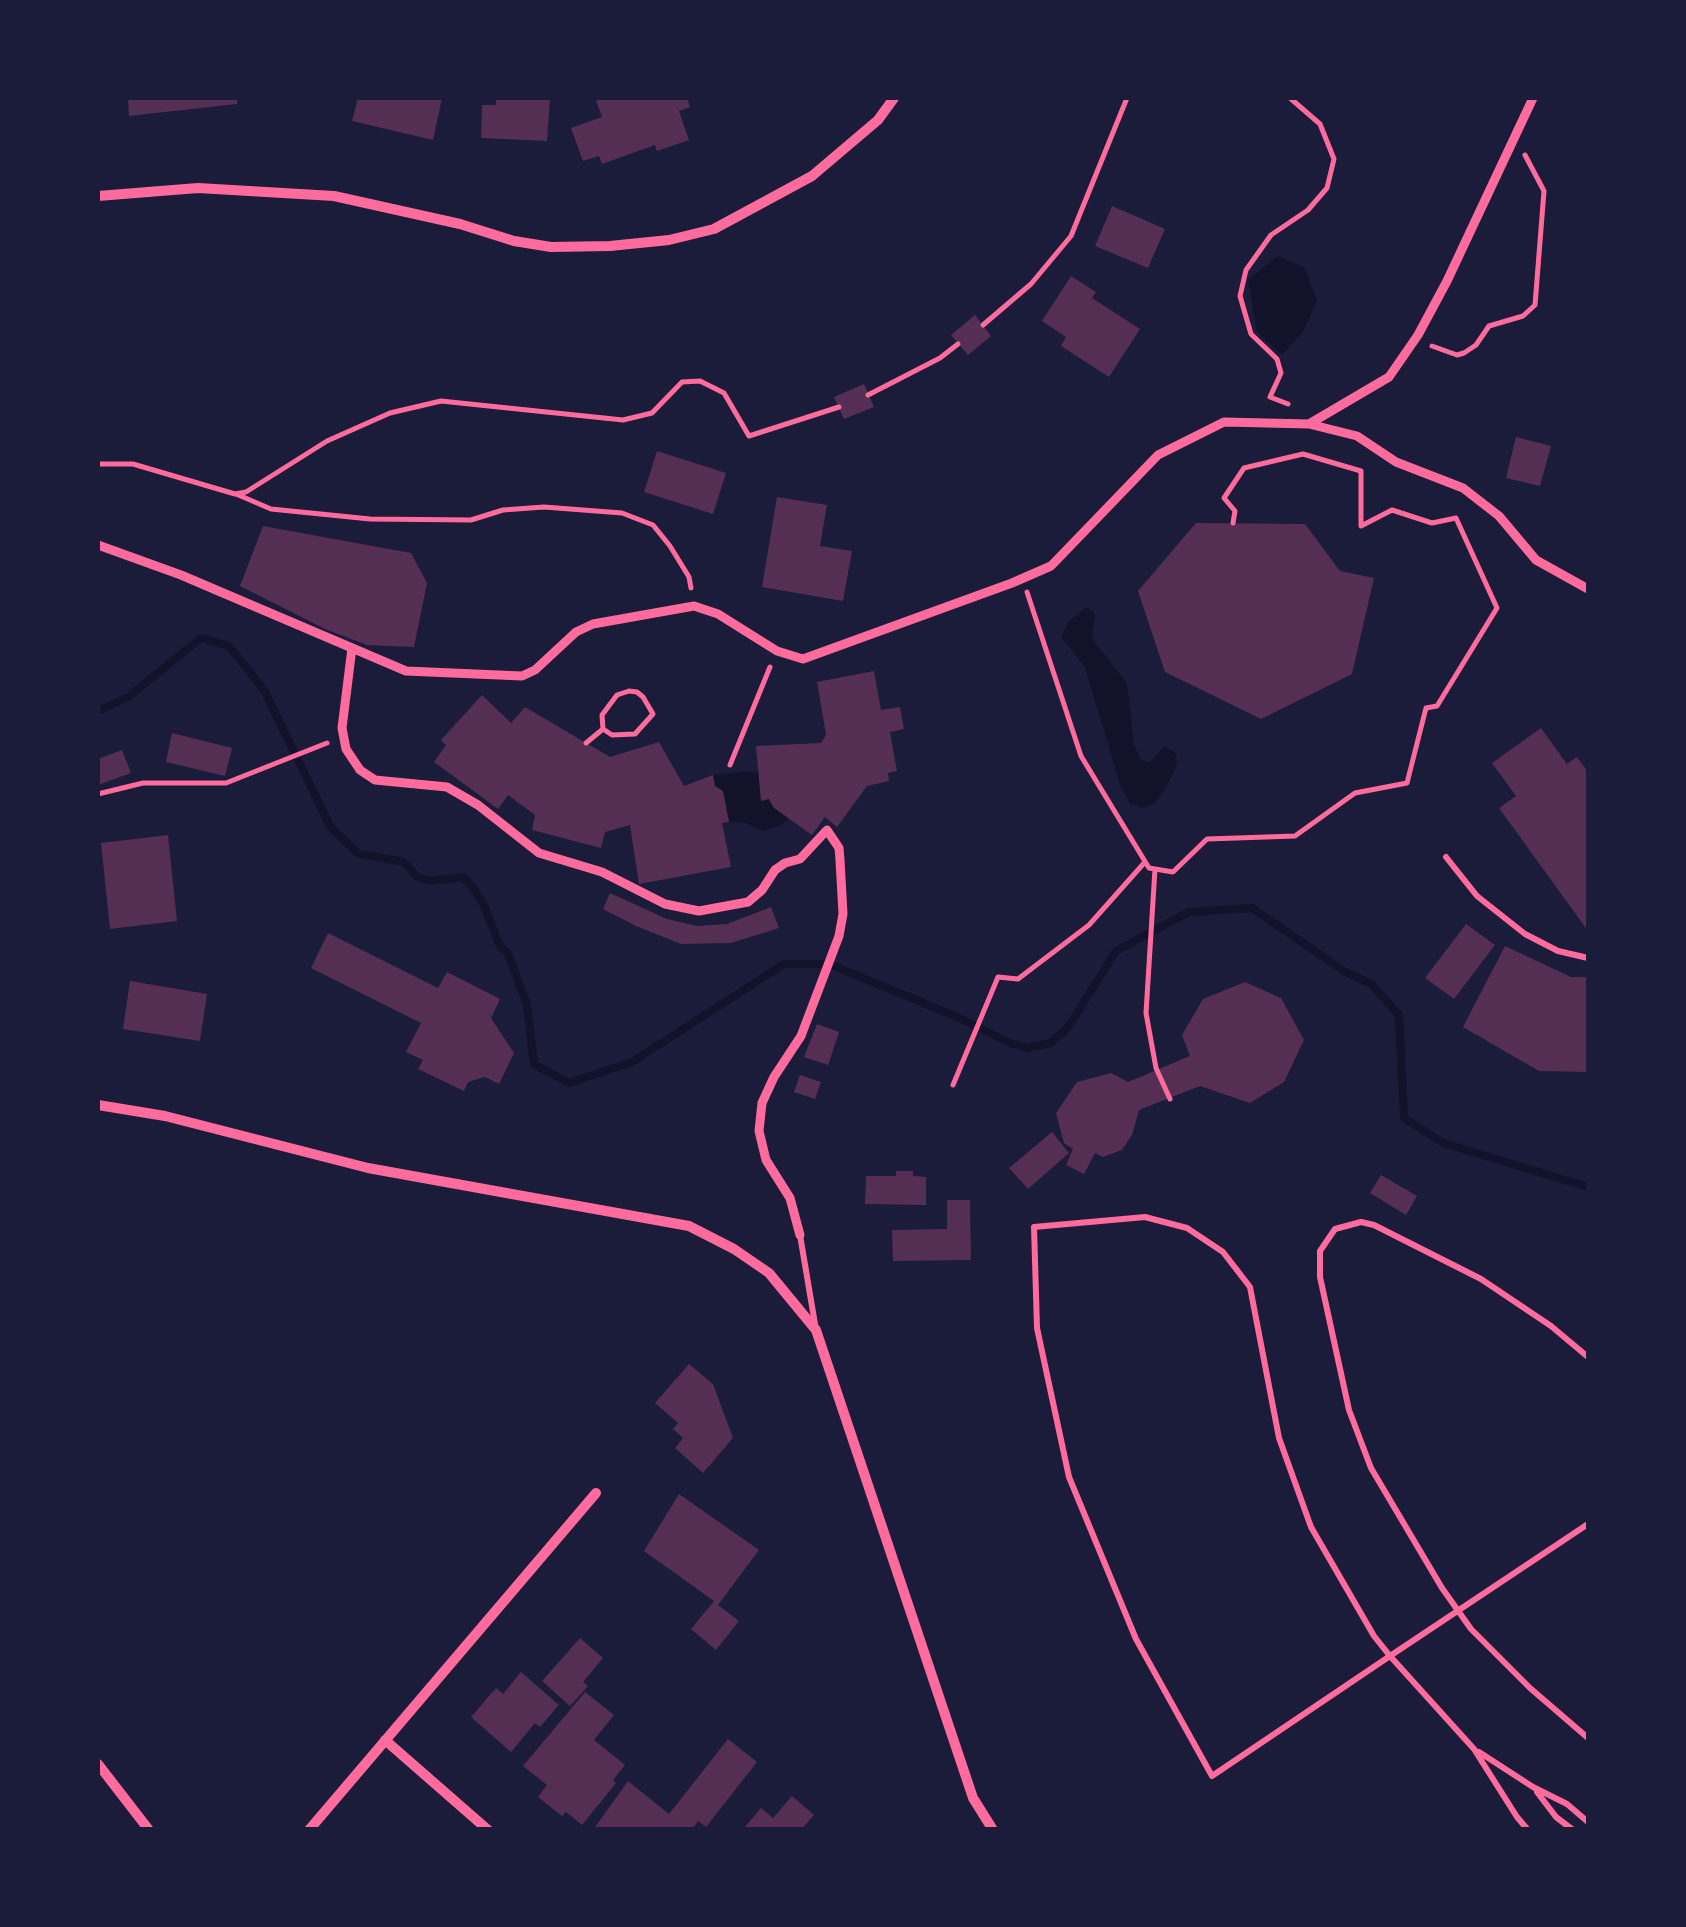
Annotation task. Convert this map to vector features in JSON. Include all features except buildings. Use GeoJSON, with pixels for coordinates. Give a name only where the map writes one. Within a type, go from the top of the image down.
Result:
{"type":"FeatureCollection","features":[{"type":"Feature","properties":{"kind":"street"},"geometry":{"type":"LineString","coordinates":[[98,196],[198,188],[334,196],[460,224],[514,241],[551,246],[669,240],[714,229],[812,176],[878,120],[894,98]]}},
{"type":"Feature","properties":{"kind":"street"},"geometry":{"type":"LineString","coordinates":[[1309,424],[1389,378],[1448,280],[1533,98]]}},
{"type":"Feature","properties":{"kind":"street"},"geometry":{"type":"LineString","coordinates":[[98,545],[181,575],[406,671],[522,676],[535,670],[576,632],[593,624],[694,606],[718,614],[777,651],[804,660],[1051,566],[1158,455],[1224,422],[1309,424],[1357,436],[1396,462],[1463,488],[1499,516],[1536,560],[1588,589]]}},
{"type":"Feature","properties":{"kind":"street"},"geometry":{"type":"LineString","coordinates":[[352,648],[342,728],[346,750],[360,770],[375,780],[446,787],[478,805],[539,853],[602,872],[666,904],[699,912],[748,902],[775,870],[800,858],[826,830],[839,848],[843,914],[839,936],[806,1024],[762,1103],[759,1132],[766,1160],[790,1198],[800,1235]]}},
{"type":"Feature","properties":{"kind":"street"},"geometry":{"type":"LineString","coordinates":[[98,1105],[165,1116],[368,1168],[689,1226],[734,1249],[768,1273],[816,1330],[974,1798],[993,1830]]}},
{"type":"Feature","properties":{"kind":"street"},"geometry":{"type":"LineString","coordinates":[[308,1830],[596,1492]]}},
{"type":"Feature","properties":{"kind":"street"},"geometry":{"type":"LineString","coordinates":[[384,1740],[488,1830]]}},
{"type":"Feature","properties":{"kind":"street"},"geometry":{"type":"LineString","coordinates":[[98,1764],[149,1830]]}},
{"type":"Feature","properties":{"kind":"lane"},"geometry":{"type":"LineString","coordinates":[[1446,858],[1477,896],[1525,934],[1558,951],[1588,958]]}},
{"type":"Feature","properties":{"kind":"lane"},"geometry":{"type":"LineString","coordinates":[[1528,1830],[1474,1749],[1390,1656],[1374,1636],[1311,1527],[1280,1438],[1250,1287],[1223,1252],[1187,1228],[1145,1217],[1034,1227],[1037,1328],[1069,1477],[1136,1639],[1212,1776],[1390,1656],[1588,1524]]}},
{"type":"Feature","properties":{"kind":"lane"},"geometry":{"type":"LineString","coordinates":[[1588,1357],[1551,1326],[1481,1279],[1374,1225],[1348,1224],[1326,1239],[1317,1264],[1349,1410],[1371,1468],[1471,1629],[1588,1738]]}},
{"type":"Feature","properties":{"kind":"lane"},"geometry":{"type":"LineString","coordinates":[[800,1235],[816,1330]]}},
{"type":"Feature","properties":{"kind":"lane"},"geometry":{"type":"LineString","coordinates":[[1474,1749],[1567,1804],[1588,1822]]}},
{"type":"Feature","properties":{"kind":"lane"},"geometry":{"type":"LineString","coordinates":[[1533,1787],[1556,1817],[1572,1830]]}},
{"type":"Feature","properties":{"kind":"path"},"geometry":{"type":"LineString","coordinates":[[983,325],[1030,284],[1070,236],[1127,98]]}},
{"type":"Feature","properties":{"kind":"path"},"geometry":{"type":"LineString","coordinates":[[1290,98],[1320,124],[1334,159],[1327,188],[1308,210],[1271,235],[1246,270],[1240,296],[1251,334],[1278,359],[1281,373],[1270,397],[1320,417]]}},
{"type":"Feature","properties":{"kind":"path"},"geometry":{"type":"LineString","coordinates":[[1415,339],[1450,353],[1464,353],[1490,326],[1523,316],[1535,305],[1544,191],[1516,134]]}},
{"type":"Feature","properties":{"kind":"path"},"geometry":{"type":"LineString","coordinates":[[868,395],[940,358],[958,344]]}},
{"type":"Feature","properties":{"kind":"path"},"geometry":{"type":"LineString","coordinates":[[235,494],[246,492],[326,442],[374,420],[441,401],[623,420],[652,413],[682,382],[700,381],[724,393],[749,436],[839,407]]}},
{"type":"Feature","properties":{"kind":"path"},"geometry":{"type":"LineString","coordinates":[[1023,578],[1081,756],[1149,868],[1173,872],[1207,840],[1295,836],[1356,793],[1406,782],[1426,708],[1437,706],[1497,608],[1456,518],[1432,523],[1392,510],[1361,526],[1362,471],[1304,454],[1244,468],[1224,498],[1235,511],[1232,523]]}},
{"type":"Feature","properties":{"kind":"path"},"geometry":{"type":"LineString","coordinates":[[98,464],[133,464],[235,494],[271,510],[370,519],[472,520],[503,510],[544,507],[622,513],[653,526],[670,546],[688,576],[694,606]]}},
{"type":"Feature","properties":{"kind":"path"},"geometry":{"type":"LineString","coordinates":[[730,764],[777,651]]}},
{"type":"Feature","properties":{"kind":"path"},"geometry":{"type":"LineString","coordinates":[[637,692],[653,714],[635,734],[612,735],[603,728],[602,714],[617,694],[637,692]]}},
{"type":"Feature","properties":{"kind":"path"},"geometry":{"type":"LineString","coordinates":[[586,743],[603,728]]}},
{"type":"Feature","properties":{"kind":"path"},"geometry":{"type":"LineString","coordinates":[[98,794],[143,783],[226,782],[326,744]]}},
{"type":"Feature","properties":{"kind":"path"},"geometry":{"type":"LineString","coordinates":[[953,1085],[998,977],[1018,979],[1089,925],[1145,862]]}},
{"type":"Feature","properties":{"kind":"path"},"geometry":{"type":"LineString","coordinates":[[1155,869],[1146,1013],[1156,1068],[1170,1099]]}},
{"type":"Feature","properties":{"kind":"shaded area"},"geometry":{"type":"Polygon","coordinates":[[[1278,256],[1304,267],[1317,300],[1303,332],[1282,355],[1257,331],[1248,280],[1278,256]]]}},
{"type":"Feature","properties":{"kind":"shaded area"},"geometry":{"type":"Polygon","coordinates":[[[1087,607],[1095,614],[1092,639],[1127,683],[1134,745],[1141,760],[1150,762],[1165,746],[1176,754],[1177,764],[1166,788],[1154,804],[1142,808],[1130,803],[1121,788],[1085,667],[1061,637],[1069,621],[1087,607]]]}},
{"type":"Feature","properties":{"kind":"shaded area"},"geometry":{"type":"Polygon","coordinates":[[[759,773],[761,800],[769,799],[789,818],[780,826],[762,831],[746,823],[729,822],[723,792],[715,786],[713,775],[759,773]]]}},
{"type":"Feature","properties":{"kind":"waterway"},"geometry":{"type":"LineString","coordinates":[[98,711],[128,697],[201,638],[229,646],[264,690],[331,828],[359,854],[404,862],[417,877],[431,881],[463,877],[472,886],[500,946],[508,954],[527,1005],[534,1064],[569,1083],[632,1062],[784,964],[829,964],[1010,1043],[1027,1048],[1051,1043],[1069,1026],[1116,951],[1189,912],[1252,908],[1344,971],[1371,984],[1399,1015],[1404,1118],[1443,1143],[1588,1187]]}}]}
